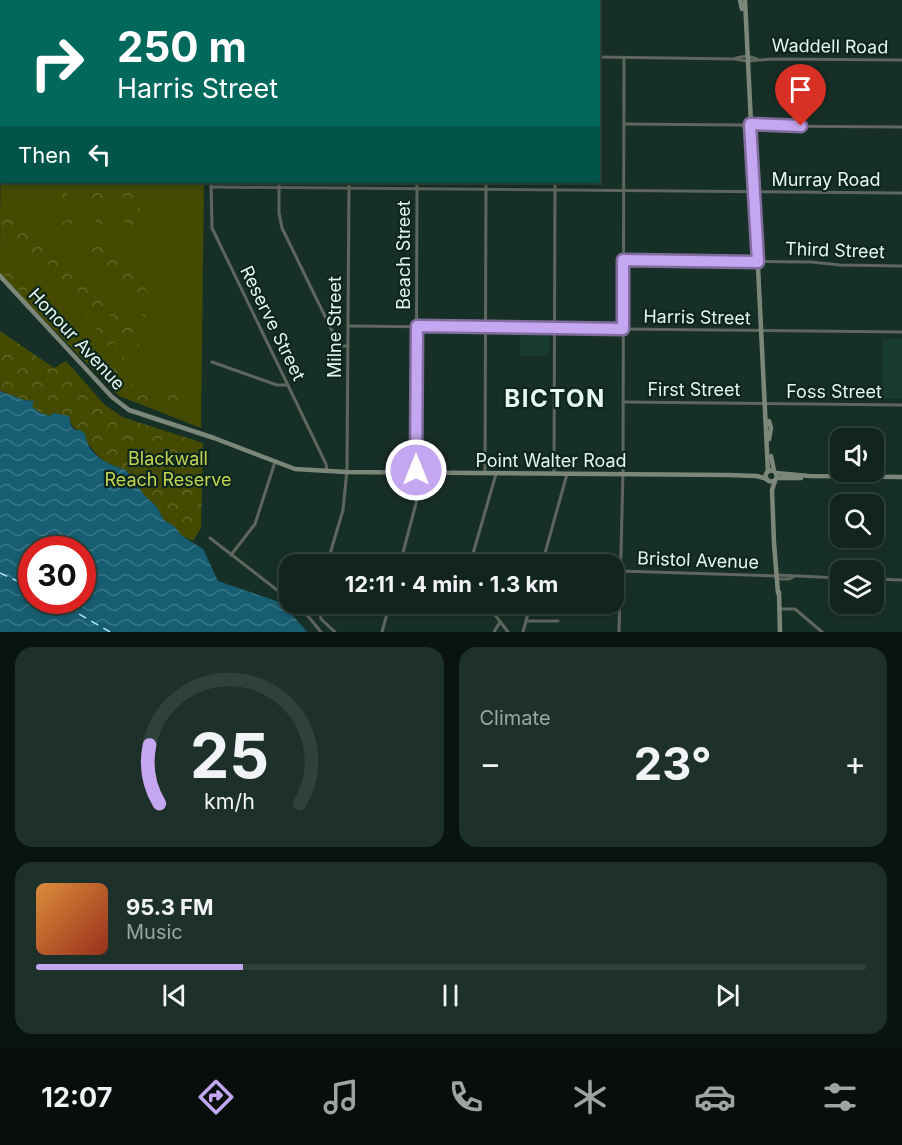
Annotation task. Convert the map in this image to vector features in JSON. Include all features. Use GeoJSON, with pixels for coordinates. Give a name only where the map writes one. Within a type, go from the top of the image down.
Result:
{"type":"FeatureCollection","features":[{"type":"Feature","properties":{"kind":"street"},"geometry":{"type":"LineString","coordinates":[[740,0],[746,58]]}},
{"type":"Feature","properties":{"kind":"street"},"geometry":{"type":"LineString","coordinates":[[745,0],[747,78],[764,372],[771,428],[769,439],[780,632]]}},
{"type":"Feature","properties":{"kind":"street","name":"Waddell Road"},"geometry":{"type":"LineString","coordinates":[[600,57],[902,60]]}},
{"type":"Feature","properties":{"kind":"street"},"geometry":{"type":"LineString","coordinates":[[620,554],[624,58]]}},
{"type":"Feature","properties":{"kind":"street"},"geometry":{"type":"LineString","coordinates":[[624,124],[902,127]]}},
{"type":"Feature","properties":{"kind":"street","name":"Reserve Street"},"geometry":{"type":"LineString","coordinates":[[211,183],[212,228],[326,464],[327,472]]}},
{"type":"Feature","properties":{"kind":"street"},"geometry":{"type":"LineString","coordinates":[[279,183],[279,213],[282,228],[338,343],[340,346],[348,346]]}},
{"type":"Feature","properties":{"kind":"street","name":"Milne Street"},"geometry":{"type":"LineString","coordinates":[[330,554],[343,510],[346,472],[349,183]]}},
{"type":"Feature","properties":{"kind":"street","name":"Beach Street"},"geometry":{"type":"LineString","coordinates":[[416,473],[417,183]]}},
{"type":"Feature","properties":{"kind":"street"},"geometry":{"type":"LineString","coordinates":[[485,474],[486,183]]}},
{"type":"Feature","properties":{"kind":"street"},"geometry":{"type":"LineString","coordinates":[[554,474],[555,183]]}},
{"type":"Feature","properties":{"kind":"street","name":"Murray Road"},"geometry":{"type":"LineString","coordinates":[[211,187],[902,193]]}},
{"type":"Feature","properties":{"kind":"street","name":"Third Street"},"geometry":{"type":"LineString","coordinates":[[623,260],[902,266]]}},
{"type":"Feature","properties":{"kind":"street","name":"Honour Avenue"},"geometry":{"type":"LineString","coordinates":[[0,276],[112,397],[129,410],[214,438],[275,462]]}},
{"type":"Feature","properties":{"kind":"street","name":"Harris Street"},"geometry":{"type":"LineString","coordinates":[[348,326],[902,332]]}},
{"type":"Feature","properties":{"kind":"street"},"geometry":{"type":"LineString","coordinates":[[212,362],[277,385],[288,385]]}},
{"type":"Feature","properties":{"kind":"street","name":"First Street"},"geometry":{"type":"LineString","coordinates":[[623,402],[767,403]]}},
{"type":"Feature","properties":{"kind":"street","name":"Foss Street"},"geometry":{"type":"LineString","coordinates":[[767,403],[902,405]]}},
{"type":"Feature","properties":{"kind":"street"},"geometry":{"type":"LineString","coordinates":[[231,555],[255,524],[275,462]]}},
{"type":"Feature","properties":{"kind":"street","name":"Point Walter Road"},"geometry":{"type":"LineString","coordinates":[[275,462],[302,471],[327,472],[902,477]]}},
{"type":"Feature","properties":{"kind":"street"},"geometry":{"type":"LineString","coordinates":[[403,554],[424,473]]}},
{"type":"Feature","properties":{"kind":"street"},"geometry":{"type":"LineString","coordinates":[[473,554],[496,474]]}},
{"type":"Feature","properties":{"kind":"street"},"geometry":{"type":"LineString","coordinates":[[545,554],[567,474]]}},
{"type":"Feature","properties":{"kind":"street"},"geometry":{"type":"LineString","coordinates":[[210,538],[279,592]]}},
{"type":"Feature","properties":{"kind":"street","name":"Bristol Avenue"},"geometry":{"type":"LineString","coordinates":[[624,572],[830,578]]}},
{"type":"Feature","properties":{"kind":"street"},"geometry":{"type":"LineString","coordinates":[[884,579],[902,580]]}},
{"type":"Feature","properties":{"kind":"street"},"geometry":{"type":"LineString","coordinates":[[779,609],[795,609],[822,632]]}},
{"type":"Feature","properties":{"kind":"street"},"geometry":{"type":"LineString","coordinates":[[306,614],[321,632]]}},
{"type":"Feature","properties":{"kind":"street"},"geometry":{"type":"LineString","coordinates":[[320,614],[321,619],[335,632]]}},
{"type":"Feature","properties":{"kind":"street"},"geometry":{"type":"LineString","coordinates":[[382,632],[387,614]]}},
{"type":"Feature","properties":{"kind":"street"},"geometry":{"type":"LineString","coordinates":[[494,614],[507,632]]}},
{"type":"Feature","properties":{"kind":"street"},"geometry":{"type":"LineString","coordinates":[[523,632],[528,614]]}},
{"type":"Feature","properties":{"kind":"street"},"geometry":{"type":"LineString","coordinates":[[619,614],[619,632]]}},
{"type":"Feature","properties":{"kind":"street"},"geometry":{"type":"LineString","coordinates":[[526,621],[558,621]]}},
{"type":"Feature","properties":{"kind":"street"},"geometry":{"type":"LineString","coordinates":[[494,632],[500,622]]}},
{"type":"Feature","properties":{"kind":"shaded area"},"geometry":{"type":"Polygon","coordinates":[[[520,334],[549,335],[549,356],[520,356],[520,334]]]}},
{"type":"Feature","properties":{"kind":"shaded area"},"geometry":{"type":"Polygon","coordinates":[[[883,339],[902,339],[902,399],[882,399],[883,339]]]}},
{"type":"Feature","properties":{"kind":"green space"},"geometry":{"type":"Polygon","coordinates":[[[0,183],[204,183],[201,428],[119,396],[0,275],[0,183]]]}},
{"type":"Feature","properties":{"kind":"green space"},"geometry":{"type":"Polygon","coordinates":[[[90,183],[104,183],[108,233],[104,235],[98,233],[90,183]]]}},
{"type":"Feature","properties":{"kind":"green space"},"geometry":{"type":"Polygon","coordinates":[[[124,183],[137,183],[137,199],[143,220],[126,235],[124,183]]]}},
{"type":"Feature","properties":{"kind":"green space"},"geometry":{"type":"Polygon","coordinates":[[[61,184],[65,184],[74,225],[74,236],[93,244],[100,241],[135,273],[148,293],[151,304],[150,315],[144,317],[106,271],[52,229],[66,221],[60,193],[61,184]]]}},
{"type":"Feature","properties":{"kind":"green space"},"geometry":{"type":"Polygon","coordinates":[[[0,207],[26,231],[87,277],[118,309],[140,341],[138,348],[150,355],[152,366],[148,367],[141,360],[106,310],[98,307],[92,314],[96,322],[101,321],[133,371],[120,375],[120,388],[107,377],[99,374],[0,271],[0,248],[85,347],[100,361],[110,356],[110,349],[85,315],[0,225],[0,207]]]}},
{"type":"Feature","properties":{"kind":"green space","name":"Blackwall Reach Reserve"},"geometry":{"type":"Polygon","coordinates":[[[0,331],[54,368],[66,361],[104,404],[122,417],[203,443],[201,528],[193,541],[182,536],[175,527],[164,520],[156,506],[144,495],[126,470],[98,456],[74,427],[69,416],[54,413],[50,416],[41,413],[32,407],[33,401],[0,391],[0,331]]]}},
{"type":"Feature","properties":{"kind":"green space"},"geometry":{"type":"Polygon","coordinates":[[[169,382],[180,400],[177,413],[142,403],[125,392],[129,386],[136,384],[153,399],[169,382]]]}},
{"type":"Feature","properties":{"kind":"water"},"geometry":{"type":"Polygon","coordinates":[[[0,391],[24,400],[34,401],[32,407],[41,413],[50,416],[53,413],[69,416],[71,426],[85,434],[90,448],[99,458],[126,470],[144,495],[156,506],[164,520],[175,527],[182,536],[203,549],[218,581],[279,602],[279,614],[291,614],[307,632],[0,632],[0,391]]]}},
{"type":"Feature","properties":{"kind":"ferry route"},"geometry":{"type":"LineString","coordinates":[[0,573],[18,581]]}},
{"type":"Feature","properties":{"kind":"ferry route"},"geometry":{"type":"LineString","coordinates":[[79,614],[110,632]]}},
{"type":"Feature","properties":{"kind":"district","name":"BICTON"},"geometry":{"type":"Point","coordinates":[555,398]}},
{"type":"Feature","properties":{"kind":"route"},"geometry":{"type":"LineString","coordinates":[[416,470],[417,326],[623,329],[623,260],[758,262],[750,124],[801,126]]}}]}
